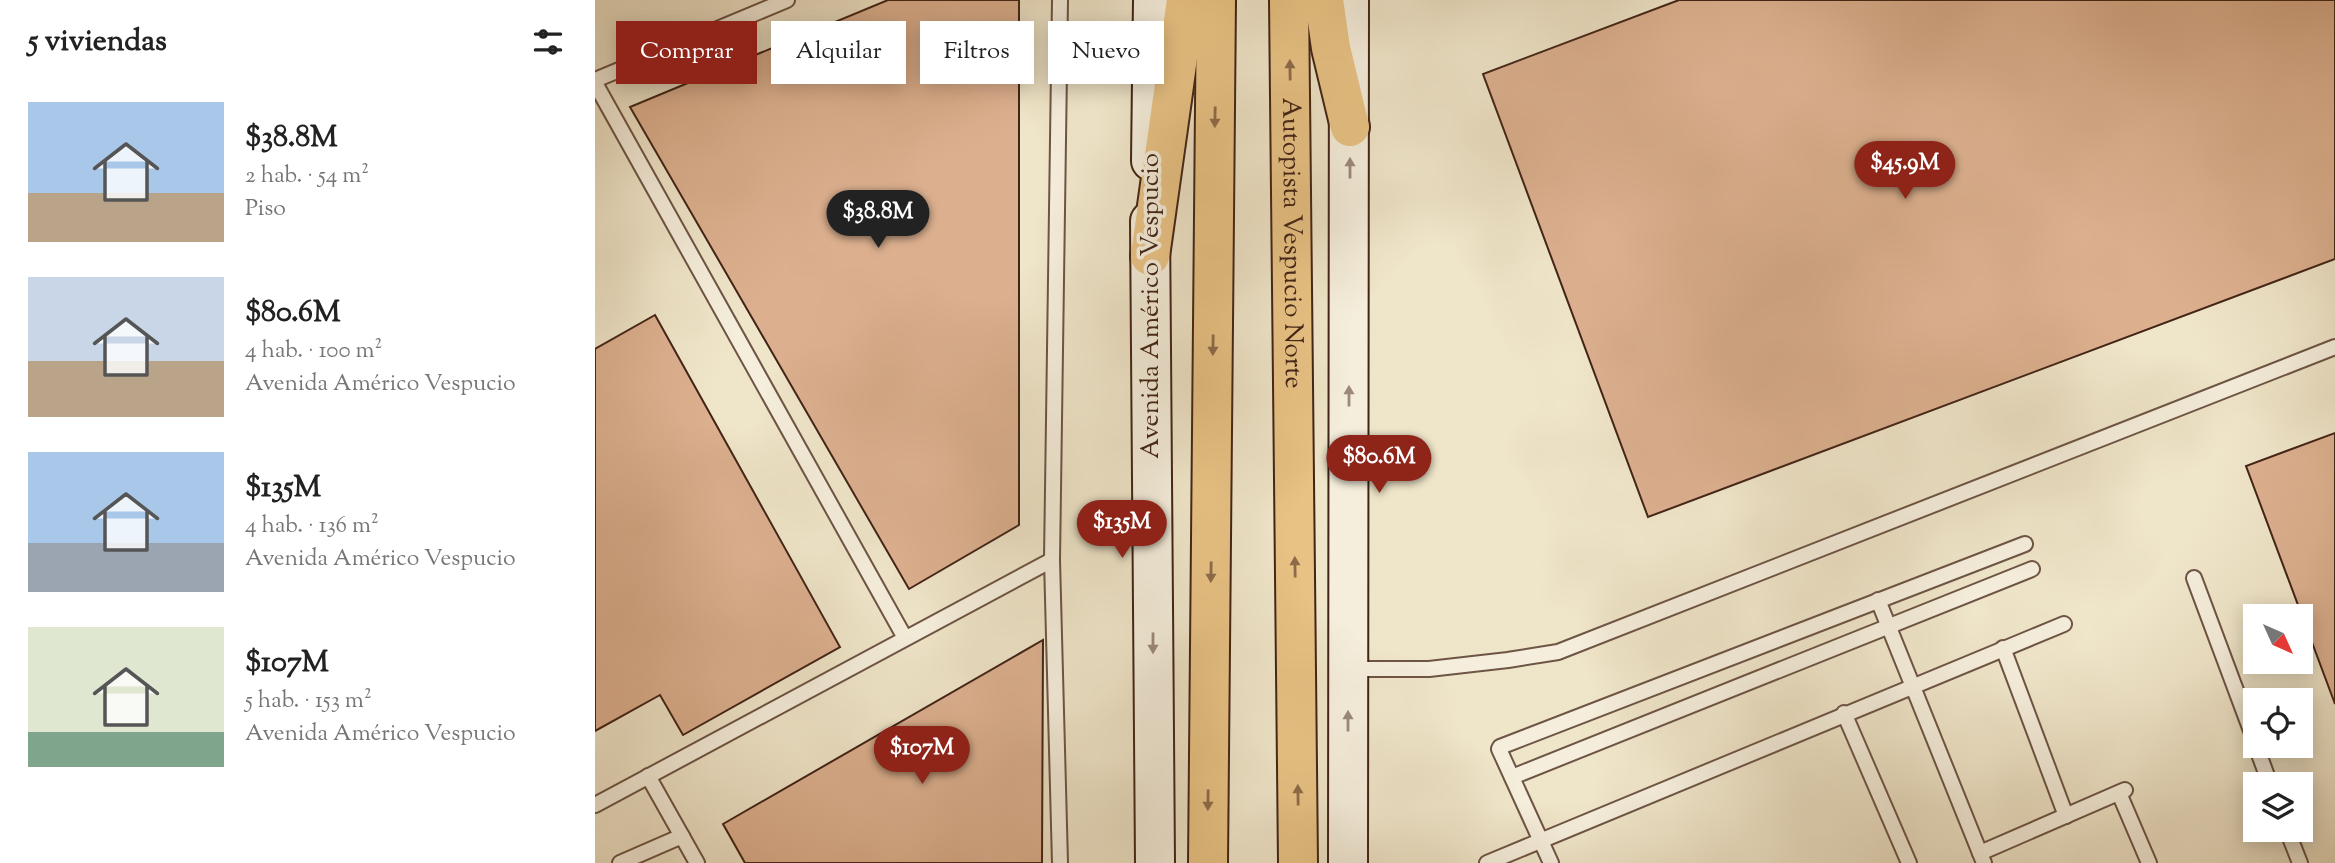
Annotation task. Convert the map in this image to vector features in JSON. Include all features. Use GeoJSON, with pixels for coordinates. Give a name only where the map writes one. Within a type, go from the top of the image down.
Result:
{"type":"FeatureCollection","features":[{"type":"Feature","properties":{"kind":"highway"},"geometry":{"type":"LineString","coordinates":[[1150,256],[1186,0]]}},
{"type":"Feature","properties":{"kind":"highway"},"geometry":{"type":"LineString","coordinates":[[1208,863],[1216,0]]}},
{"type":"Feature","properties":{"kind":"highway","name":"Autopista Vespucio Norte"},"geometry":{"type":"LineString","coordinates":[[1289,0],[1299,863]]}},
{"type":"Feature","properties":{"kind":"highway"},"geometry":{"type":"LineString","coordinates":[[1324,0],[1331,48],[1350,127]]}},
{"type":"Feature","properties":{"kind":"main road","name":"Avenida Américo Vespucio"},"geometry":{"type":"LineString","coordinates":[[1153,0],[1150,256],[1155,863]]}},
{"type":"Feature","properties":{"kind":"main road"},"geometry":{"type":"LineString","coordinates":[[1348,863],[1349,0]]}},
{"type":"Feature","properties":{"kind":"lane"},"geometry":{"type":"LineString","coordinates":[[787,0],[595,81],[905,638]]}},
{"type":"Feature","properties":{"kind":"lane"},"geometry":{"type":"LineString","coordinates":[[1060,0],[1052,560],[1060,863]]}},
{"type":"Feature","properties":{"kind":"lane"},"geometry":{"type":"LineString","coordinates":[[1348,669],[1429,669],[1558,652],[2335,347]]}},
{"type":"Feature","properties":{"kind":"lane"},"geometry":{"type":"LineString","coordinates":[[1551,863],[1500,747],[2025,544]]}},
{"type":"Feature","properties":{"kind":"lane"},"geometry":{"type":"LineString","coordinates":[[595,805],[1052,560]]}},
{"type":"Feature","properties":{"kind":"lane"},"geometry":{"type":"LineString","coordinates":[[1512,777],[2032,569]]}},
{"type":"Feature","properties":{"kind":"lane"},"geometry":{"type":"LineString","coordinates":[[2194,578],[2243,710]]}},
{"type":"Feature","properties":{"kind":"lane"},"geometry":{"type":"LineString","coordinates":[[1878,600],[1982,858],[2122,791],[2149,863]]}},
{"type":"Feature","properties":{"kind":"lane"},"geometry":{"type":"LineString","coordinates":[[1487,863],[2064,624]]}},
{"type":"Feature","properties":{"kind":"lane"},"geometry":{"type":"LineString","coordinates":[[2003,648],[2066,816]]}},
{"type":"Feature","properties":{"kind":"lane"},"geometry":{"type":"LineString","coordinates":[[1844,713],[1909,863]]}},
{"type":"Feature","properties":{"kind":"lane"},"geometry":{"type":"LineString","coordinates":[[648,776],[697,863]]}},
{"type":"Feature","properties":{"kind":"lane"},"geometry":{"type":"LineString","coordinates":[[620,863],[682,836]]}},
{"type":"Feature","properties":{"kind":"lane"},"geometry":{"type":"LineString","coordinates":[[2292,842],[2300,863]]}},
{"type":"Feature","properties":{"kind":"building"},"geometry":{"type":"Polygon","coordinates":[[[888,0],[1019,0],[1019,21],[920,21],[920,84],[1019,84],[1019,525],[909,589],[630,107],[685,84],[757,84],[757,54],[771,49],[771,84],[906,84],[906,21],[837,21],[888,0]]]}},
{"type":"Feature","properties":{"kind":"building"},"geometry":{"type":"Polygon","coordinates":[[[1679,0],[2335,0],[2335,259],[1648,517],[1483,74],[1679,0]]]}},
{"type":"Feature","properties":{"kind":"building"},"geometry":{"type":"Polygon","coordinates":[[[655,315],[840,647],[683,735],[660,695],[595,731],[595,349],[655,315]]]}},
{"type":"Feature","properties":{"kind":"building"},"geometry":{"type":"Polygon","coordinates":[[[2335,433],[2335,704],[2313,645],[2313,604],[2298,604],[2246,466],[2335,433]]]}},
{"type":"Feature","properties":{"kind":"building"},"geometry":{"type":"Polygon","coordinates":[[[1043,640],[1042,863],[745,863],[723,824],[1043,640]]]}}]}
